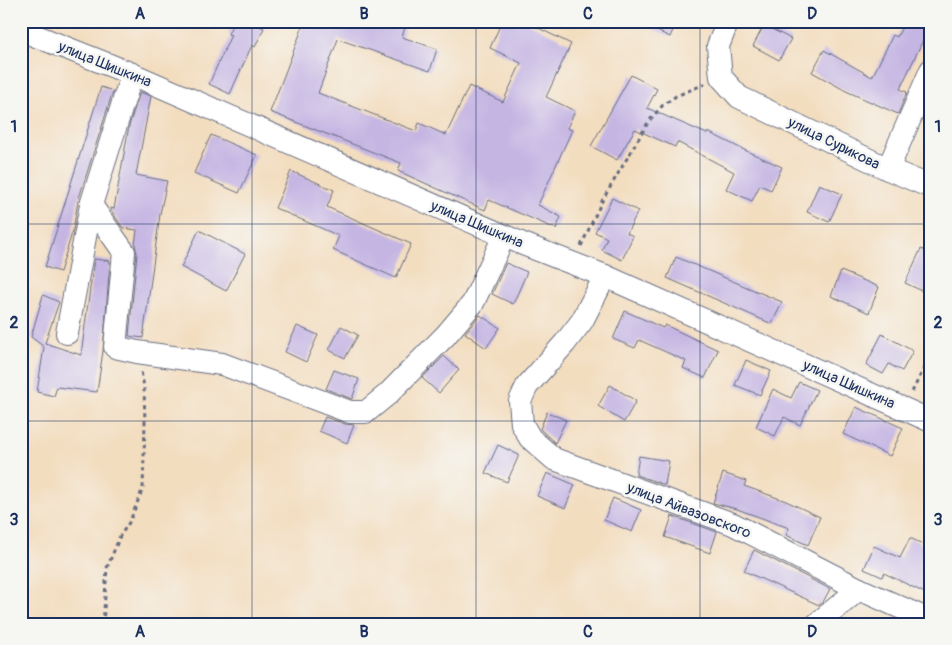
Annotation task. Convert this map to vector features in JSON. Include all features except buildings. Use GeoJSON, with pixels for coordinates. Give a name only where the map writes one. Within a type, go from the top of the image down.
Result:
{"type":"FeatureCollection","features":[{"type":"Feature","properties":{"kind":"street"},"geometry":{"type":"LineString","coordinates":[[721,77],[718,46],[728,21]]}},
{"type":"Feature","properties":{"kind":"street","name":"улица Шишкина"},"geometry":{"type":"LineString","coordinates":[[21,30],[132,74],[504,236],[573,262],[931,421]]}},
{"type":"Feature","properties":{"kind":"street"},"geometry":{"type":"LineString","coordinates":[[888,169],[931,70]]}},
{"type":"Feature","properties":{"kind":"street"},"geometry":{"type":"LineString","coordinates":[[67,333],[91,205],[132,74]]}},
{"type":"Feature","properties":{"kind":"street","name":"улица Сурикова"},"geometry":{"type":"LineString","coordinates":[[721,77],[739,97],[888,169],[931,187]]}},
{"type":"Feature","properties":{"kind":"street"},"geometry":{"type":"LineString","coordinates":[[91,205],[124,252],[116,347],[137,352],[222,364],[350,412],[366,412],[395,387],[446,335],[472,303],[504,236]]}},
{"type":"Feature","properties":{"kind":"street","name":"улица Айвазовского"},"geometry":{"type":"LineString","coordinates":[[605,276],[582,321],[527,386],[520,401],[522,424],[530,438],[554,459],[733,524],[859,589],[931,621]]}},
{"type":"Feature","properties":{"kind":"street"},"geometry":{"type":"LineString","coordinates":[[817,624],[859,589]]}},
{"type":"Feature","properties":{"kind":"path"},"geometry":{"type":"LineString","coordinates":[[573,262],[602,201],[649,121],[663,105],[676,96],[721,77]]}},
{"type":"Feature","properties":{"kind":"path"},"geometry":{"type":"LineString","coordinates":[[103,624],[107,568],[120,536],[130,521],[143,488],[144,387],[137,352]]}},
{"type":"Feature","properties":{"kind":"path"},"geometry":{"type":"LineString","coordinates":[[904,408],[931,354]]}}]}
